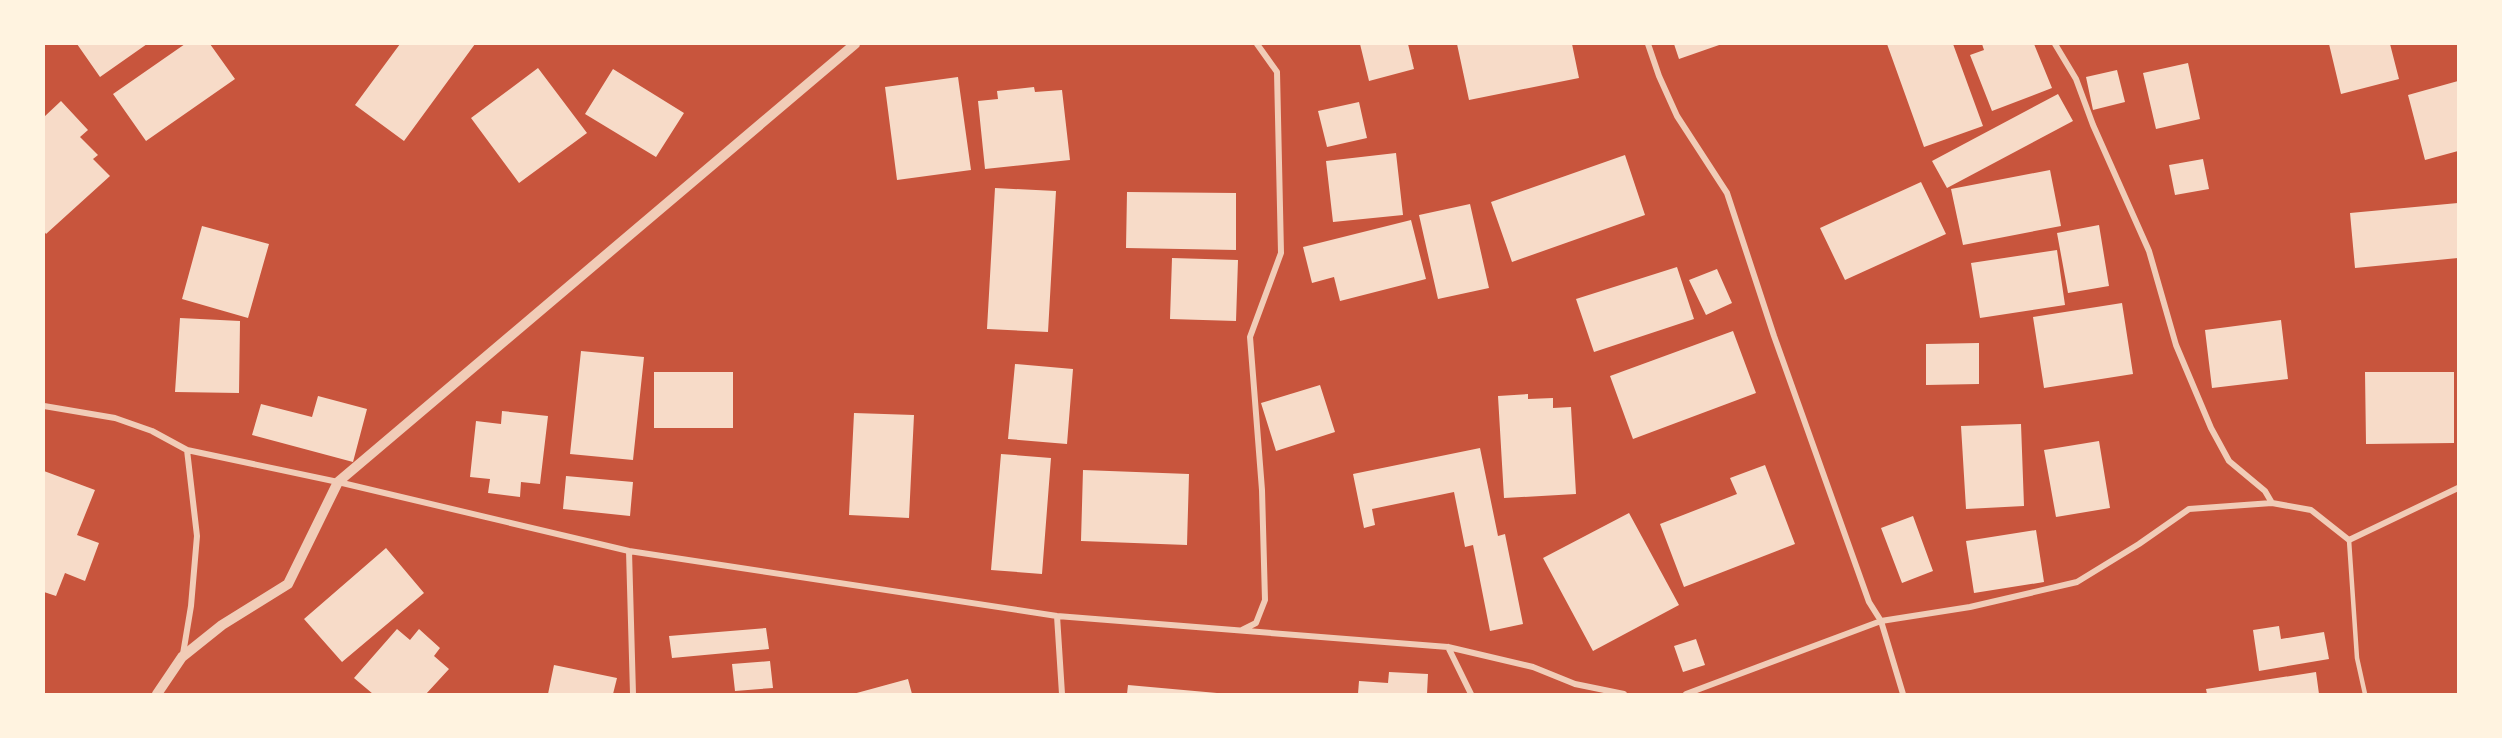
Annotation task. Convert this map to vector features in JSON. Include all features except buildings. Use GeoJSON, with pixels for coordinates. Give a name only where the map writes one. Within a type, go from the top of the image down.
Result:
{"type":"FeatureCollection","features":[{"type":"Feature","properties":{"kind":"street"},"geometry":{"type":"LineString","coordinates":[[157,694],[182,657],[222,625],[288,584],[338,482],[855,44]]}},
{"type":"Feature","properties":{"kind":"street"},"geometry":{"type":"LineString","coordinates":[[1242,631],[1256,623],[1265,600],[1262,490],[1250,337],[1281,253],[1277,72],[1257,44]]}},
{"type":"Feature","properties":{"kind":"street"},"geometry":{"type":"LineString","coordinates":[[1648,44],[1677,116],[1726,193],[1774,336],[1869,602],[1881,621],[1903,694]]}},
{"type":"Feature","properties":{"kind":"street"},"geometry":{"type":"LineString","coordinates":[[2055,44],[2076,79],[2093,125],[2149,251],[2176,345],[2211,428],[2229,461],[2265,491],[2272,503]]}},
{"type":"Feature","properties":{"kind":"street"},"geometry":{"type":"LineString","coordinates":[[44,405],[115,418],[152,431],[187,450],[338,482],[628,551],[1057,616],[1448,646],[1533,667],[1575,684],[1624,694]]}},
{"type":"Feature","properties":{"kind":"street"},"geometry":{"type":"LineString","coordinates":[[182,657],[197,536],[187,450]]}},
{"type":"Feature","properties":{"kind":"street"},"geometry":{"type":"LineString","coordinates":[[1686,694],[1881,621],[1970,608],[2078,582],[2189,509],[2272,503],[2311,510],[2349,540],[2458,488]]}},
{"type":"Feature","properties":{"kind":"street"},"geometry":{"type":"LineString","coordinates":[[628,551],[633,694]]}},
{"type":"Feature","properties":{"kind":"street"},"geometry":{"type":"LineString","coordinates":[[1057,616],[1062,694]]}},
{"type":"Feature","properties":{"kind":"street"},"geometry":{"type":"LineString","coordinates":[[1448,646],[1471,694]]}},
{"type":"Feature","properties":{"kind":"lane"},"geometry":{"type":"LineString","coordinates":[[2349,540],[2357,658],[2366,694]]}}]}
